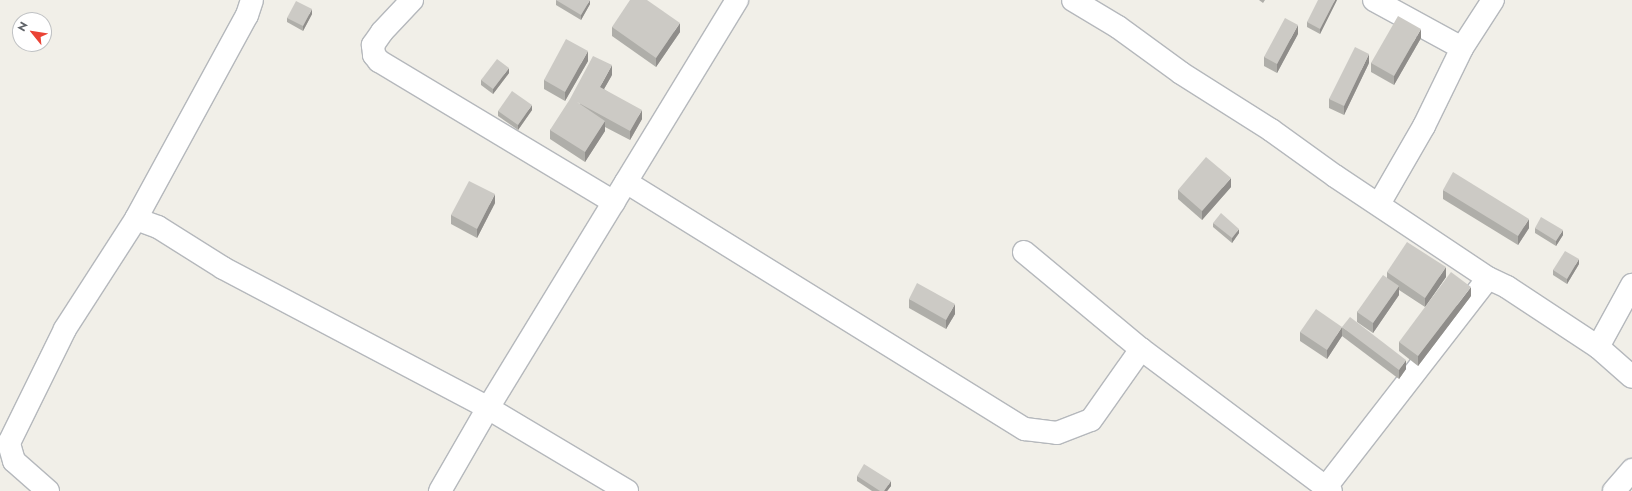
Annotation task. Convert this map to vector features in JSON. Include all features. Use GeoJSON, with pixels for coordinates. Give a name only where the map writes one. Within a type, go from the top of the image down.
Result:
{"type":"FeatureCollection","features":[{"type":"Feature","properties":{"kind":"street"},"geometry":{"type":"LineString","coordinates":[[48,491],[14,461],[9,443],[65,329],[136,219],[247,15],[252,0]]}},
{"type":"Feature","properties":{"kind":"street"},"geometry":{"type":"LineString","coordinates":[[412,0],[382,32],[373,46],[374,55],[379,61],[614,202]]}},
{"type":"Feature","properties":{"kind":"street"},"geometry":{"type":"LineString","coordinates":[[440,491],[488,408],[737,0]]}},
{"type":"Feature","properties":{"kind":"street"},"geometry":{"type":"LineString","coordinates":[[1073,0],[1118,27],[1181,73],[1271,130],[1488,278],[1507,288],[1598,347],[1632,377]]}},
{"type":"Feature","properties":{"kind":"street"},"geometry":{"type":"LineString","coordinates":[[1374,0],[1462,48]]}},
{"type":"Feature","properties":{"kind":"street"},"geometry":{"type":"LineString","coordinates":[[1379,204],[1424,126],[1462,48],[1493,0]]}},
{"type":"Feature","properties":{"kind":"street"},"geometry":{"type":"LineString","coordinates":[[626,182],[1025,429],[1057,433],[1091,420],[1141,349]]}},
{"type":"Feature","properties":{"kind":"street"},"geometry":{"type":"LineString","coordinates":[[136,219],[158,226],[223,268],[488,408],[627,491]]}},
{"type":"Feature","properties":{"kind":"street"},"geometry":{"type":"LineString","coordinates":[[1024,252],[1141,349],[1328,489],[1488,278]]}},
{"type":"Feature","properties":{"kind":"street"},"geometry":{"type":"LineString","coordinates":[[1598,347],[1632,285]]}},
{"type":"Feature","properties":{"kind":"street"},"geometry":{"type":"LineString","coordinates":[[1614,491],[1632,470]]}},
{"type":"Feature","properties":{"kind":"building"},"geometry":{"type":"Polygon","coordinates":[[[556,0],[590,0],[581,15],[556,0]]]}},
{"type":"Feature","properties":{"kind":"building"},"geometry":{"type":"Polygon","coordinates":[[[630,0],[647,0],[680,23],[656,58],[612,27],[630,0]]]}},
{"type":"Feature","properties":{"kind":"building"},"geometry":{"type":"Polygon","coordinates":[[[1318,0],[1335,0],[1320,29],[1307,22],[1318,0]]]}},
{"type":"Feature","properties":{"kind":"building"},"geometry":{"type":"Polygon","coordinates":[[[296,1],[312,9],[303,26],[287,18],[296,1]]]}},
{"type":"Feature","properties":{"kind":"building"},"geometry":{"type":"Polygon","coordinates":[[[1398,16],[1421,29],[1394,76],[1371,63],[1398,16]]]}},
{"type":"Feature","properties":{"kind":"building"},"geometry":{"type":"Polygon","coordinates":[[[1285,18],[1298,25],[1277,64],[1264,57],[1285,18]]]}},
{"type":"Feature","properties":{"kind":"building"},"geometry":{"type":"Polygon","coordinates":[[[566,39],[588,51],[565,92],[544,80],[566,39]]]}},
{"type":"Feature","properties":{"kind":"building"},"geometry":{"type":"Polygon","coordinates":[[[1355,47],[1369,54],[1344,106],[1329,99],[1355,47]]]}},
{"type":"Feature","properties":{"kind":"building"},"geometry":{"type":"Polygon","coordinates":[[[593,56],[612,65],[600,87],[642,110],[630,131],[577,102],[605,121],[585,152],[550,130],[570,99],[593,56]]]}},
{"type":"Feature","properties":{"kind":"building"},"geometry":{"type":"Polygon","coordinates":[[[497,59],[509,68],[493,89],[481,80],[497,59]]]}},
{"type":"Feature","properties":{"kind":"building"},"geometry":{"type":"Polygon","coordinates":[[[512,91],[532,105],[518,125],[498,111],[512,91]]]}},
{"type":"Feature","properties":{"kind":"building"},"geometry":{"type":"Polygon","coordinates":[[[1206,157],[1231,178],[1202,211],[1178,190],[1206,157]]]}},
{"type":"Feature","properties":{"kind":"building"},"geometry":{"type":"Polygon","coordinates":[[[1453,172],[1529,219],[1518,236],[1443,190],[1453,172]]]}},
{"type":"Feature","properties":{"kind":"building"},"geometry":{"type":"Polygon","coordinates":[[[469,181],[495,194],[477,229],[451,215],[469,181]]]}},
{"type":"Feature","properties":{"kind":"building"},"geometry":{"type":"Polygon","coordinates":[[[1221,213],[1239,229],[1232,238],[1213,223],[1221,213]]]}},
{"type":"Feature","properties":{"kind":"building"},"geometry":{"type":"Polygon","coordinates":[[[1541,217],[1563,230],[1556,241],[1535,228],[1541,217]]]}},
{"type":"Feature","properties":{"kind":"building"},"geometry":{"type":"Polygon","coordinates":[[[1407,242],[1446,267],[1425,298],[1387,272],[1407,242]]]}},
{"type":"Feature","properties":{"kind":"building"},"geometry":{"type":"Polygon","coordinates":[[[1565,251],[1579,259],[1567,279],[1553,270],[1565,251]]]}},
{"type":"Feature","properties":{"kind":"building"},"geometry":{"type":"Polygon","coordinates":[[[1451,272],[1471,287],[1418,356],[1399,342],[1451,272]]]}},
{"type":"Feature","properties":{"kind":"building"},"geometry":{"type":"Polygon","coordinates":[[[1383,275],[1399,286],[1373,323],[1357,312],[1383,275]]]}},
{"type":"Feature","properties":{"kind":"building"},"geometry":{"type":"Polygon","coordinates":[[[917,283],[955,304],[946,320],[909,299],[917,283]]]}},
{"type":"Feature","properties":{"kind":"building"},"geometry":{"type":"Polygon","coordinates":[[[1316,309],[1342,327],[1327,350],[1300,332],[1316,309]]]}},
{"type":"Feature","properties":{"kind":"building"},"geometry":{"type":"Polygon","coordinates":[[[1350,317],[1406,360],[1399,370],[1342,327],[1350,317]]]}},
{"type":"Feature","properties":{"kind":"building"},"geometry":{"type":"Polygon","coordinates":[[[864,464],[891,481],[884,491],[880,491],[857,476],[864,464]]]}}]}
